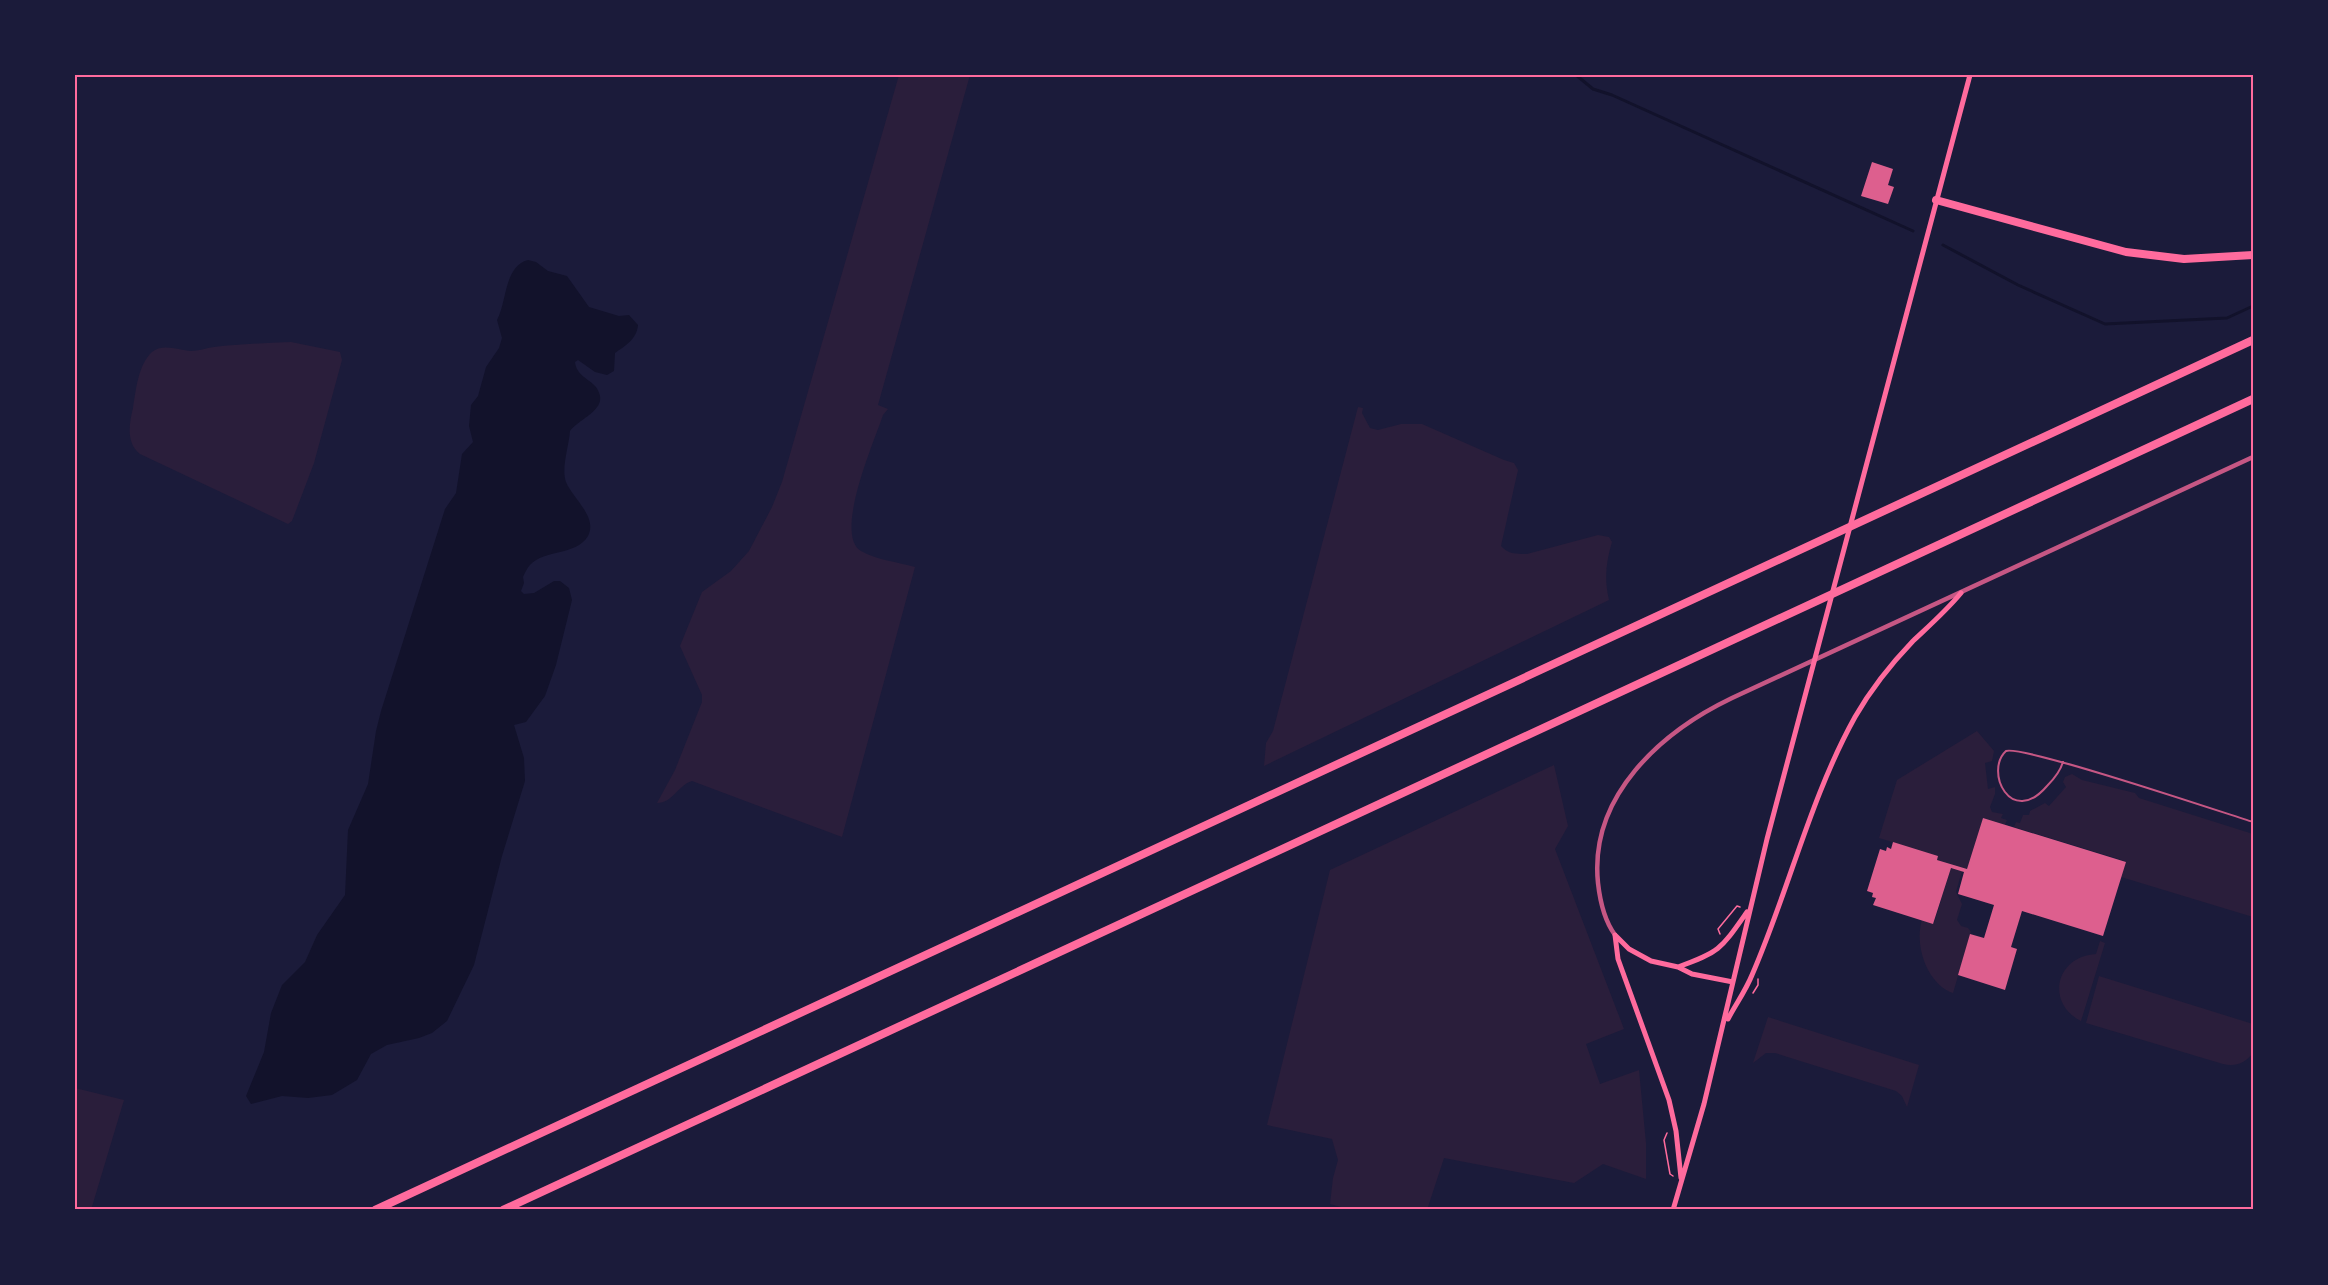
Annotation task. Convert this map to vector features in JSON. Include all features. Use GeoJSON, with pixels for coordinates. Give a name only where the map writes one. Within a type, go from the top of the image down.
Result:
{"type":"FeatureCollection","features":[{"type":"Feature","properties":{"kind":"highway"},"geometry":{"type":"LineString","coordinates":[[1936,200],[2126,252],[2184,259],[2253,255]]}},
{"type":"Feature","properties":{"kind":"highway"},"geometry":{"type":"LineString","coordinates":[[375,1210],[2253,340]]}},
{"type":"Feature","properties":{"kind":"highway"},"geometry":{"type":"LineString","coordinates":[[503,1210],[2253,399]]}},
{"type":"Feature","properties":{"kind":"main road"},"geometry":{"type":"LineString","coordinates":[[1673,1210],[1704,1104],[1724,1025],[1749,908],[1970,75]]}},
{"type":"Feature","properties":{"kind":"main road"},"geometry":{"type":"LineString","coordinates":[[1724,1025],[1752,976],[1816,805],[1852,722],[1887,670],[1946,612],[1961,592]]}},
{"type":"Feature","properties":{"kind":"main road"},"geometry":{"type":"LineString","coordinates":[[1678,968],[1719,949],[1749,908]]}},
{"type":"Feature","properties":{"kind":"main road"},"geometry":{"type":"LineString","coordinates":[[1615,935],[1639,956],[1692,974],[1733,982]]}},
{"type":"Feature","properties":{"kind":"main road"},"geometry":{"type":"LineString","coordinates":[[1615,935],[1618,958],[1669,1100],[1676,1131],[1681,1182]]}},
{"type":"Feature","properties":{"kind":"street"},"geometry":{"type":"LineString","coordinates":[[1615,935],[1606,919],[1597,866],[1606,820],[1617,797],[1634,772],[1655,748],[1680,728],[1714,707],[2253,457]]}},
{"type":"Feature","properties":{"kind":"lane"},"geometry":{"type":"LineString","coordinates":[[2063,762],[2053,779],[2040,794],[2030,801],[2024,802],[2011,798],[2001,785],[1999,760],[2010,750],[2063,762],[2253,822]]}},
{"type":"Feature","properties":{"kind":"path"},"geometry":{"type":"LineString","coordinates":[[1723,937],[1718,929],[1737,906]]}},
{"type":"Feature","properties":{"kind":"path"},"geometry":{"type":"LineString","coordinates":[[1752,993],[1758,986],[1757,978]]}},
{"type":"Feature","properties":{"kind":"path"},"geometry":{"type":"LineString","coordinates":[[1670,1132],[1666,1134],[1664,1140],[1670,1174]]}},
{"type":"Feature","properties":{"kind":"shaded area"},"geometry":{"type":"Polygon","coordinates":[[[899,75],[970,75],[878,405],[888,409],[883,415],[865,465],[854,507],[852,526],[854,541],[861,551],[880,559],[915,567],[842,837],[692,781],[667,800],[657,803],[675,770],[702,702],[702,695],[680,646],[702,592],[731,571],[749,551],[782,482],[899,75]]]}},
{"type":"Feature","properties":{"kind":"shaded area"},"geometry":{"type":"Polygon","coordinates":[[[528,260],[536,262],[548,271],[567,276],[589,307],[619,316],[629,315],[638,325],[633,338],[615,353],[614,371],[607,375],[595,372],[578,360],[575,362],[579,373],[595,386],[600,396],[598,406],[594,411],[570,431],[565,464],[566,482],[587,515],[590,529],[583,542],[576,547],[536,560],[529,566],[523,577],[524,583],[521,591],[524,594],[534,593],[554,581],[560,581],[569,588],[572,600],[556,665],[545,696],[526,722],[514,725],[524,758],[525,781],[502,856],[474,965],[447,1021],[432,1033],[387,1045],[371,1054],[357,1080],[332,1095],[308,1098],[282,1096],[251,1104],[246,1096],[264,1052],[271,1013],[282,985],[305,962],[317,935],[345,895],[348,830],[368,784],[381,711],[445,509],[456,493],[462,454],[473,442],[469,426],[471,405],[478,396],[486,367],[499,348],[502,338],[497,320],[507,286],[514,269],[528,260]]]}},
{"type":"Feature","properties":{"kind":"shaded area"},"geometry":{"type":"Polygon","coordinates":[[[291,342],[340,352],[342,360],[314,463],[292,521],[288,524],[140,454],[136,450],[131,439],[130,420],[141,371],[147,357],[156,349],[166,347],[197,351],[233,345],[291,342]]]}},
{"type":"Feature","properties":{"kind":"shaded area"},"geometry":{"type":"Polygon","coordinates":[[[1358,407],[1363,408],[1362,413],[1370,428],[1378,430],[1401,424],[1422,424],[1514,463],[1518,470],[1501,546],[1512,553],[1527,554],[1598,535],[1609,537],[1612,542],[1606,571],[1609,600],[1264,766],[1266,743],[1273,731],[1358,407]]]}},
{"type":"Feature","properties":{"kind":"shaded area"},"geometry":{"type":"Polygon","coordinates":[[[1977,731],[1994,751],[1992,761],[1985,763],[1988,789],[1995,787],[1990,807],[1992,812],[2003,814],[2001,818],[2007,820],[2005,825],[1983,818],[1967,869],[1937,860],[1938,856],[1879,838],[1897,780],[1977,731]]]}},
{"type":"Feature","properties":{"kind":"shaded area"},"geometry":{"type":"Polygon","coordinates":[[[1554,765],[1568,826],[1555,849],[1624,1029],[1586,1044],[1600,1084],[1639,1070],[1646,1143],[1646,1179],[1603,1164],[1574,1183],[1444,1158],[1427,1210],[1352,1210],[1330,1204],[1338,1160],[1332,1139],[1267,1125],[1330,870],[1554,765]]]}},
{"type":"Feature","properties":{"kind":"shaded area"},"geometry":{"type":"Polygon","coordinates":[[[2072,774],[2082,780],[2135,793],[2139,798],[2253,834],[2253,917],[2121,877],[2125,861],[2014,827],[2016,822],[2020,823],[2023,815],[2029,815],[2030,811],[2045,803],[2049,806],[2066,787],[2063,782],[2065,777],[2072,774]]]}},
{"type":"Feature","properties":{"kind":"shaded area"},"geometry":{"type":"Polygon","coordinates":[[[1951,868],[1962,871],[1956,892],[1962,904],[1957,920],[1961,926],[1968,928],[1971,932],[1953,993],[1944,988],[1930,973],[1921,952],[1920,941],[1922,920],[1934,923],[1951,868]]]}},
{"type":"Feature","properties":{"kind":"shaded area"},"geometry":{"type":"Polygon","coordinates":[[[2100,941],[2105,943],[2081,1021],[2070,1013],[2063,1003],[2059,992],[2060,981],[2064,971],[2072,963],[2082,957],[2096,954],[2100,941]]]}},
{"type":"Feature","properties":{"kind":"shaded area"},"geometry":{"type":"Polygon","coordinates":[[[2099,976],[2253,1024],[2253,1053],[2240,1063],[2223,1064],[2086,1023],[2099,976]]]}},
{"type":"Feature","properties":{"kind":"shaded area"},"geometry":{"type":"Polygon","coordinates":[[[1768,1017],[1919,1065],[1907,1107],[1902,1096],[1896,1091],[1775,1053],[1766,1053],[1753,1063],[1768,1017]]]}},
{"type":"Feature","properties":{"kind":"shaded area"},"geometry":{"type":"Polygon","coordinates":[[[75,1088],[124,1100],[91,1210],[75,1210],[75,1088]]]}},
{"type":"Feature","properties":{"kind":"building"},"geometry":{"type":"Polygon","coordinates":[[[1872,162],[1893,169],[1888,185],[1894,187],[1888,204],[1861,196],[1872,162]]]}},
{"type":"Feature","properties":{"kind":"building"},"geometry":{"type":"Polygon","coordinates":[[[1983,818],[2126,862],[2103,936],[2022,911],[2011,947],[2017,949],[2005,990],[1958,975],[1970,934],[1984,938],[1994,905],[1958,894],[1964,872],[1951,868],[1933,924],[1873,905],[1876,898],[1872,897],[1873,893],[1867,891],[1880,849],[1886,851],[1887,847],[1891,849],[1893,842],[1938,856],[1937,860],[1967,869],[1983,818]]]}},
{"type":"Feature","properties":{"kind":"waterway"},"geometry":{"type":"LineString","coordinates":[[1576,75],[1593,89],[1612,95],[1913,231]]}},
{"type":"Feature","properties":{"kind":"waterway"},"geometry":{"type":"LineString","coordinates":[[1943,245],[2018,285],[2105,324],[2227,318],[2253,306]]}}]}
